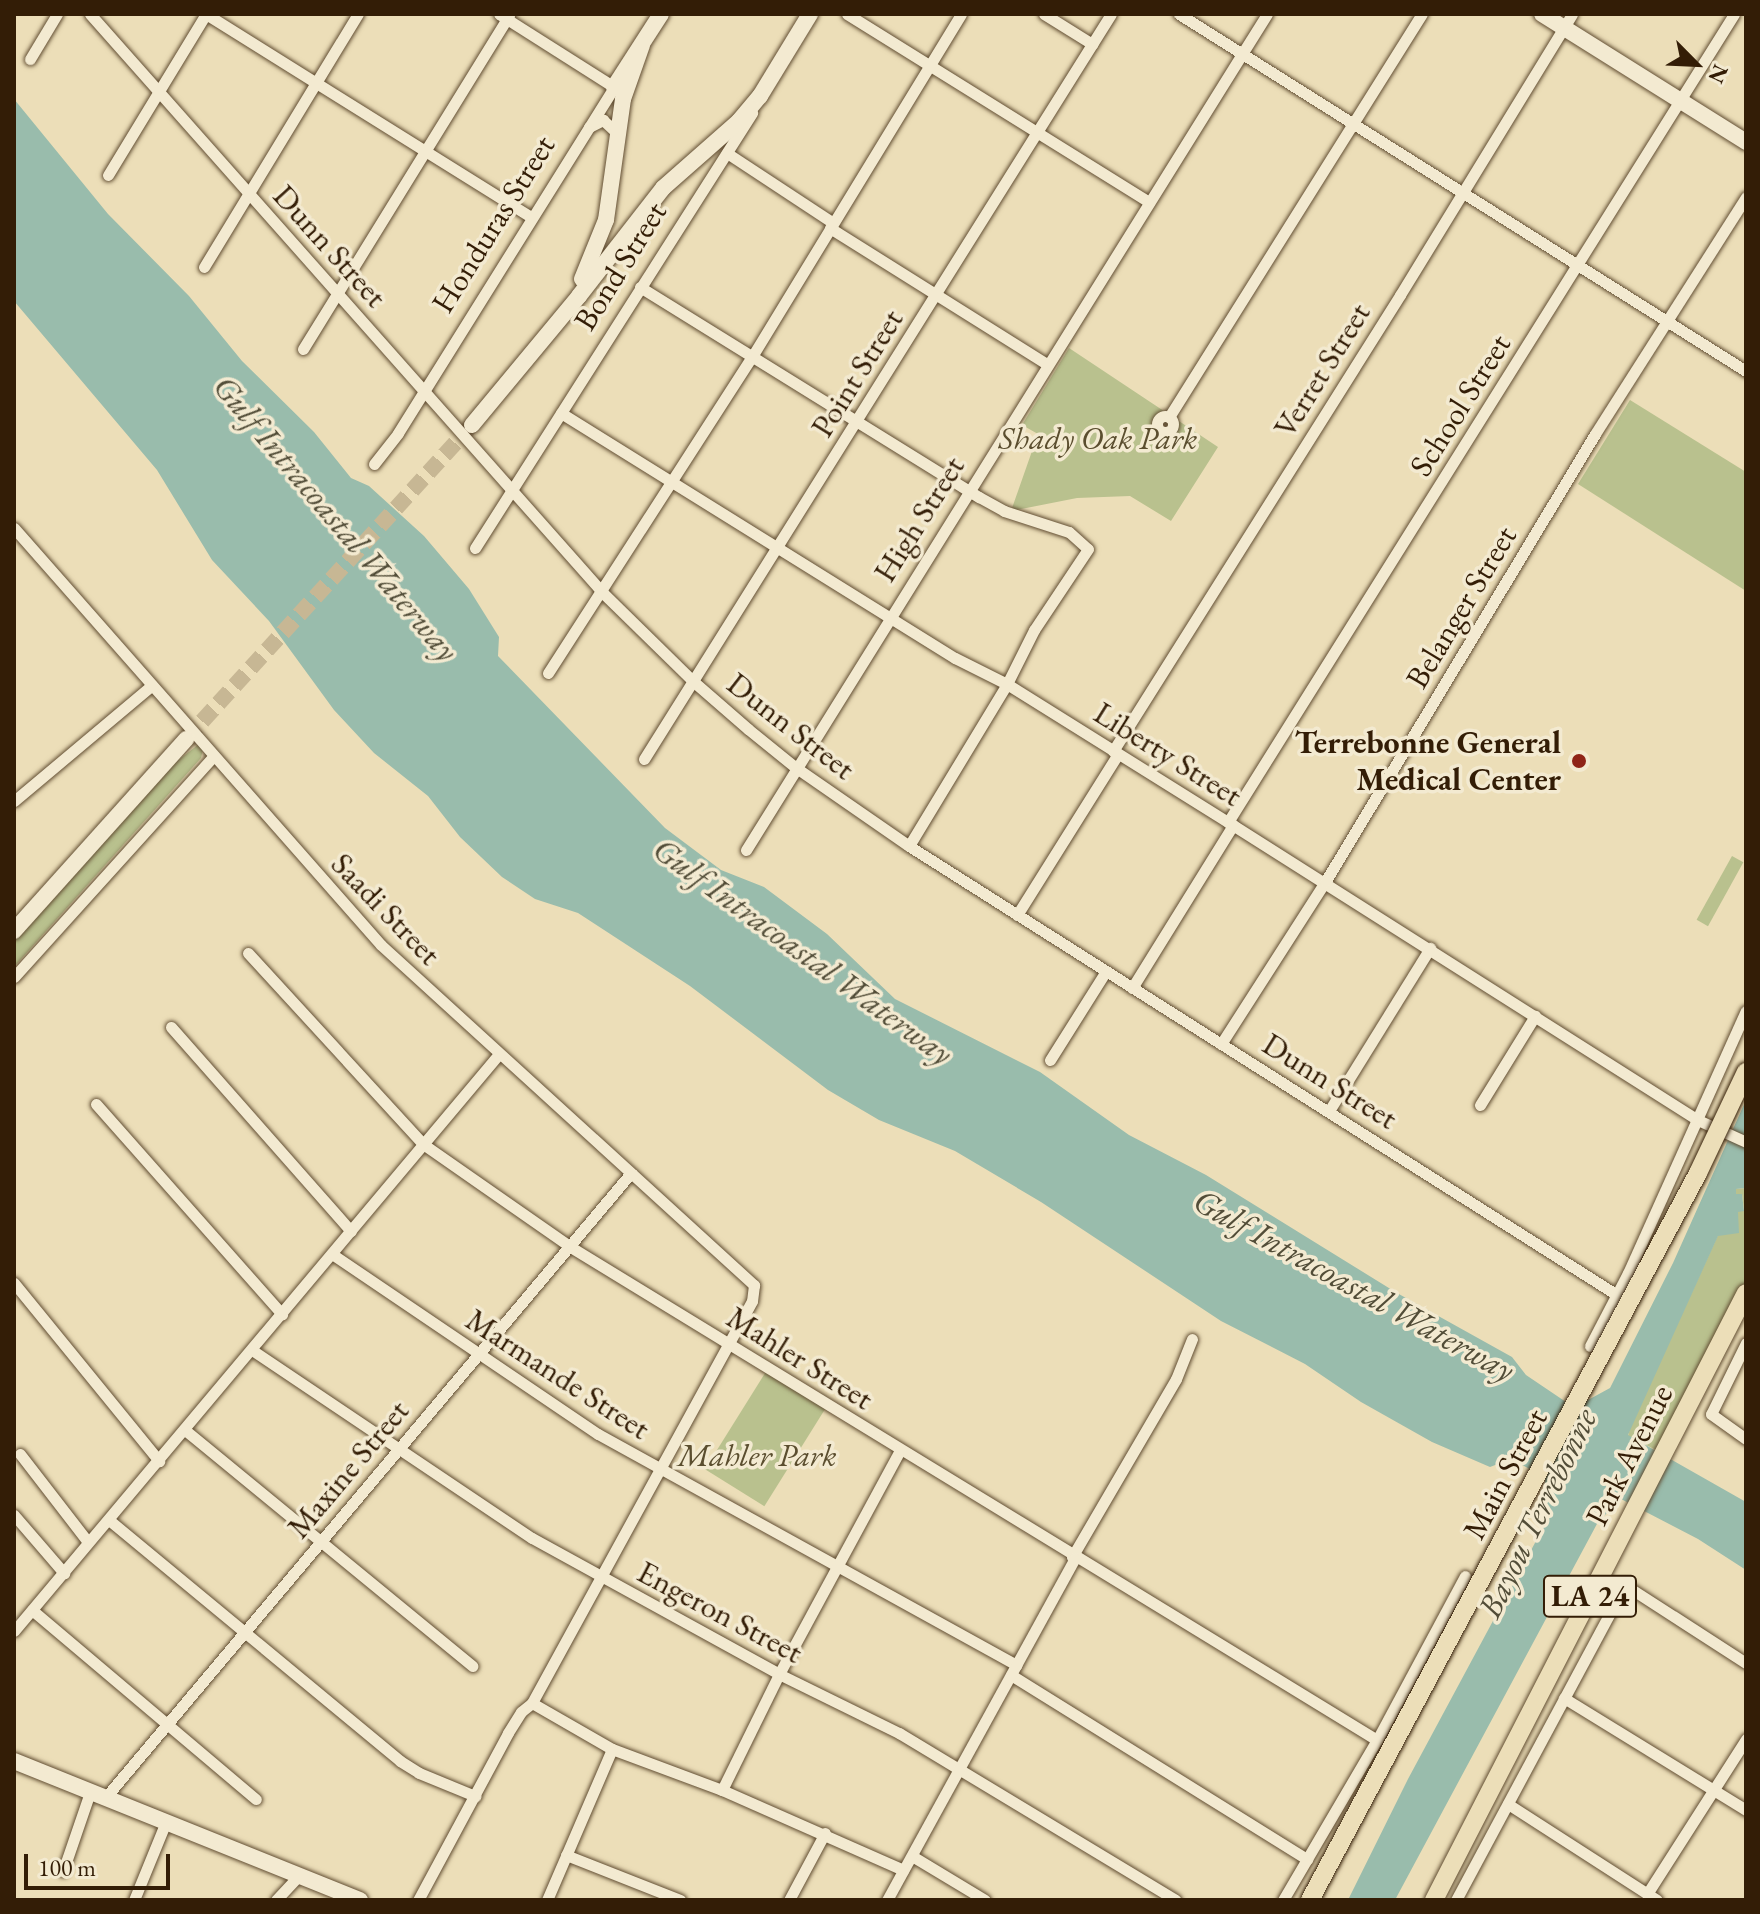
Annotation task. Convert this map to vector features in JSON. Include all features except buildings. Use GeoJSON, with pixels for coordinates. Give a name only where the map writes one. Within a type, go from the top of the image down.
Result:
{"type":"FeatureCollection","features":[{"type":"Feature","properties":{"kind":"main road","name":"Honduras Street"},"geometry":{"type":"LineString","coordinates":[[614,87],[661,14]]}},
{"type":"Feature","properties":{"kind":"main road","name":"Bond Street"},"geometry":{"type":"LineString","coordinates":[[760,96],[810,14]]}},
{"type":"Feature","properties":{"kind":"main road"},"geometry":{"type":"LineString","coordinates":[[1542,14],[1568,21],[1746,142]]}},
{"type":"Feature","properties":{"kind":"main road"},"geometry":{"type":"LineString","coordinates":[[563,316],[593,258],[603,230],[627,82],[642,45]]}},
{"type":"Feature","properties":{"kind":"main road"},"geometry":{"type":"LineString","coordinates":[[472,425],[563,316],[663,188],[723,137],[760,96]]}},
{"type":"Feature","properties":{"kind":"main road"},"geometry":{"type":"LineString","coordinates":[[14,931],[186,739]]}},
{"type":"Feature","properties":{"kind":"main road","name":"Main Street"},"geometry":{"type":"LineString","coordinates":[[1310,1900],[1698,1173],[1746,1072]]}},
{"type":"Feature","properties":{"kind":"main road","name":"Park Avenue"},"geometry":{"type":"LineString","coordinates":[[1434,1900],[1746,1293]]}},
{"type":"Feature","properties":{"kind":"main road"},"geometry":{"type":"LineString","coordinates":[[14,1761],[360,1900]]}},
{"type":"Feature","properties":{"kind":"street"},"geometry":{"type":"LineString","coordinates":[[30,59],[57,14]]}},
{"type":"Feature","properties":{"kind":"street","name":"Dunn Street"},"geometry":{"type":"LineString","coordinates":[[90,14],[161,90],[248,194],[423,387],[603,593],[694,682],[795,767],[909,846],[1617,1295]]}},
{"type":"Feature","properties":{"kind":"street"},"geometry":{"type":"LineString","coordinates":[[108,175],[206,14],[531,217]]}},
{"type":"Feature","properties":{"kind":"street"},"geometry":{"type":"LineString","coordinates":[[204,267],[358,14]]}},
{"type":"Feature","properties":{"kind":"street"},"geometry":{"type":"LineString","coordinates":[[847,14],[1149,202]]}},
{"type":"Feature","properties":{"kind":"street"},"geometry":{"type":"LineString","coordinates":[[548,673],[603,593],[753,355],[961,14]]}},
{"type":"Feature","properties":{"kind":"street"},"geometry":{"type":"LineString","coordinates":[[1044,14],[1092,44]]}},
{"type":"Feature","properties":{"kind":"street","name":"Point Street"},"geometry":{"type":"LineString","coordinates":[[644,759],[1111,14]]}},
{"type":"Feature","properties":{"kind":"street"},"geometry":{"type":"LineString","coordinates":[[1179,14],[1746,371]]}},
{"type":"Feature","properties":{"kind":"street","name":"High Street"},"geometry":{"type":"LineString","coordinates":[[746,850],[1267,14]]}},
{"type":"Feature","properties":{"kind":"street"},"geometry":{"type":"LineString","coordinates":[[1169,417],[1422,14]]}},
{"type":"Feature","properties":{"kind":"street","name":"School Street"},"geometry":{"type":"LineString","coordinates":[[1132,988],[1231,823],[1734,14]]}},
{"type":"Feature","properties":{"kind":"street"},"geometry":{"type":"LineString","coordinates":[[303,349],[505,16],[614,87]]}},
{"type":"Feature","properties":{"kind":"street","name":"Verret Street"},"geometry":{"type":"LineString","coordinates":[[1017,915],[1568,21]]}},
{"type":"Feature","properties":{"kind":"street","name":"Honduras Street"},"geometry":{"type":"LineString","coordinates":[[374,464],[398,433],[423,387],[614,87]]}},
{"type":"Feature","properties":{"kind":"street","name":"Bond Street"},"geometry":{"type":"LineString","coordinates":[[475,548],[746,126],[760,96]]}},
{"type":"Feature","properties":{"kind":"street"},"geometry":{"type":"LineString","coordinates":[[586,130],[603,120],[617,133]]}},
{"type":"Feature","properties":{"kind":"street"},"geometry":{"type":"LineString","coordinates":[[727,153],[1048,365]]}},
{"type":"Feature","properties":{"kind":"street","name":"Belanger Street"},"geometry":{"type":"LineString","coordinates":[[1221,1044],[1325,882],[1595,434],[1746,197]]}},
{"type":"Feature","properties":{"kind":"street"},"geometry":{"type":"LineString","coordinates":[[640,287],[968,490],[1004,511],[1069,532],[1088,549],[1034,630],[1007,684],[909,846]]}},
{"type":"Feature","properties":{"kind":"street","name":"Liberty Street"},"geometry":{"type":"LineString","coordinates":[[561,413],[955,658],[1007,684],[1231,823],[1698,1120],[1746,1142]]}},
{"type":"Feature","properties":{"kind":"street","name":"Saadi Street"},"geometry":{"type":"LineString","coordinates":[[14,528],[381,945],[747,1276],[755,1291],[729,1344]]}},
{"type":"Feature","properties":{"kind":"street"},"geometry":{"type":"LineString","coordinates":[[14,801],[152,685]]}},
{"type":"Feature","properties":{"kind":"street"},"geometry":{"type":"LineString","coordinates":[[14,977],[214,756]]}},
{"type":"Feature","properties":{"kind":"street"},"geometry":{"type":"LineString","coordinates":[[1329,1111],[1430,948]]}},
{"type":"Feature","properties":{"kind":"street","name":"Mahler Street"},"geometry":{"type":"LineString","coordinates":[[248,953],[423,1144],[569,1246],[1377,1740]]}},
{"type":"Feature","properties":{"kind":"street"},"geometry":{"type":"LineString","coordinates":[[1050,1060],[1106,971]]}},
{"type":"Feature","properties":{"kind":"street"},"geometry":{"type":"LineString","coordinates":[[1590,1346],[1617,1295],[1746,1011]]}},
{"type":"Feature","properties":{"kind":"street"},"geometry":{"type":"LineString","coordinates":[[1480,1105],[1535,1016]]}},
{"type":"Feature","properties":{"kind":"street"},"geometry":{"type":"LineString","coordinates":[[171,1027],[351,1231]]}},
{"type":"Feature","properties":{"kind":"street"},"geometry":{"type":"LineString","coordinates":[[14,1631],[499,1054]]}},
{"type":"Feature","properties":{"kind":"street"},"geometry":{"type":"LineString","coordinates":[[96,1104],[282,1314]]}},
{"type":"Feature","properties":{"kind":"street","name":"Maxine Street"},"geometry":{"type":"LineString","coordinates":[[97,1795],[167,1725],[631,1173]]}},
{"type":"Feature","properties":{"kind":"street","name":"Marmande Street"},"geometry":{"type":"LineString","coordinates":[[332,1254],[598,1434],[837,1566],[1014,1670],[1307,1859]]}},
{"type":"Feature","properties":{"kind":"street"},"geometry":{"type":"LineString","coordinates":[[14,1283],[159,1461]]}},
{"type":"Feature","properties":{"kind":"street"},"geometry":{"type":"LineString","coordinates":[[887,1900],[1074,1557],[1176,1379],[1192,1339]]}},
{"type":"Feature","properties":{"kind":"street"},"geometry":{"type":"LineString","coordinates":[[1746,1343],[1711,1414],[1746,1439]]}},
{"type":"Feature","properties":{"kind":"street"},"geometry":{"type":"LineString","coordinates":[[418,1900],[508,1733],[521,1712],[532,1703],[729,1344]]}},
{"type":"Feature","properties":{"kind":"street","name":"Engeron Street"},"geometry":{"type":"LineString","coordinates":[[252,1350],[532,1538],[779,1674],[961,1768],[1176,1900]]}},
{"type":"Feature","properties":{"kind":"street"},"geometry":{"type":"LineString","coordinates":[[185,1430],[472,1666]]}},
{"type":"Feature","properties":{"kind":"street"},"geometry":{"type":"LineString","coordinates":[[722,1790],[779,1674],[900,1450]]}},
{"type":"Feature","properties":{"kind":"street"},"geometry":{"type":"LineString","coordinates":[[20,1454],[88,1542]]}},
{"type":"Feature","properties":{"kind":"street"},"geometry":{"type":"LineString","coordinates":[[14,1515],[64,1573]]}},
{"type":"Feature","properties":{"kind":"street"},"geometry":{"type":"LineString","coordinates":[[109,1520],[400,1761],[419,1773],[475,1796]]}},
{"type":"Feature","properties":{"kind":"street","name":"Main Street"},"geometry":{"type":"LineString","coordinates":[[1283,1900],[1377,1740],[1465,1576]]}},
{"type":"Feature","properties":{"kind":"street"},"geometry":{"type":"LineString","coordinates":[[1456,1900],[1625,1585],[1746,1663]]}},
{"type":"Feature","properties":{"kind":"street"},"geometry":{"type":"LineString","coordinates":[[32,1610],[256,1799]]}},
{"type":"Feature","properties":{"kind":"street"},"geometry":{"type":"LineString","coordinates":[[1564,1698],[1746,1810]]}},
{"type":"Feature","properties":{"kind":"street"},"geometry":{"type":"LineString","coordinates":[[532,1703],[612,1749],[722,1790],[903,1870]]}},
{"type":"Feature","properties":{"kind":"street"},"geometry":{"type":"LineString","coordinates":[[1508,1804],[1652,1897],[1746,1739]]}},
{"type":"Feature","properties":{"kind":"street"},"geometry":{"type":"LineString","coordinates":[[547,1900],[612,1749]]}},
{"type":"Feature","properties":{"kind":"street"},"geometry":{"type":"LineString","coordinates":[[63,1871],[97,1795]]}},
{"type":"Feature","properties":{"kind":"street"},"geometry":{"type":"LineString","coordinates":[[134,1900],[165,1824]]}},
{"type":"Feature","properties":{"kind":"street"},"geometry":{"type":"LineString","coordinates":[[789,1900],[825,1833]]}},
{"type":"Feature","properties":{"kind":"street"},"geometry":{"type":"LineString","coordinates":[[566,1855],[680,1900]]}},
{"type":"Feature","properties":{"kind":"street"},"geometry":{"type":"LineString","coordinates":[[912,1856],[985,1900]]}},
{"type":"Feature","properties":{"kind":"street"},"geometry":{"type":"LineString","coordinates":[[276,1900],[299,1875]]}},
{"type":"Feature","properties":{"kind":"green space","name":"Shady Oak Park"},"geometry":{"type":"Polygon","coordinates":[[[1069,348],[1218,447],[1171,521],[1130,496],[1077,498],[1011,511],[1038,434],[1022,425],[1069,348]]]}},
{"type":"Feature","properties":{"kind":"green space"},"geometry":{"type":"Polygon","coordinates":[[[1630,400],[1746,472],[1746,591],[1578,484],[1630,400]]]}},
{"type":"Feature","properties":{"kind":"green space"},"geometry":{"type":"Polygon","coordinates":[[[199,744],[203,749],[201,758],[14,967],[14,941],[176,762],[199,744]]]}},
{"type":"Feature","properties":{"kind":"green space"},"geometry":{"type":"Polygon","coordinates":[[[1732,856],[1743,862],[1708,926],[1697,920],[1732,856]]]}},
{"type":"Feature","properties":{"kind":"green space"},"geometry":{"type":"Polygon","coordinates":[[[1746,1188],[1746,1295],[1662,1453],[1628,1436],[1630,1428],[1718,1235],[1738,1211],[1744,1210],[1742,1194],[1736,1194],[1736,1189],[1746,1188]]]}},
{"type":"Feature","properties":{"kind":"green space","name":"Mahler Park"},"geometry":{"type":"Polygon","coordinates":[[[767,1370],[826,1407],[764,1506],[705,1469],[767,1370]]]}},
{"type":"Feature","properties":{"kind":"water","name":"Gulf Intracoastal Waterway"},"geometry":{"type":"Polygon","coordinates":[[[14,99],[108,214],[189,296],[242,361],[314,432],[351,478],[369,486],[424,536],[469,589],[499,637],[498,656],[665,828],[721,870],[764,887],[827,934],[895,999],[1040,1072],[1129,1135],[1206,1175],[1397,1293],[1512,1357],[1526,1375],[1566,1402],[1588,1400],[1610,1388],[1673,1263],[1746,1100],[1746,1188],[1736,1189],[1736,1194],[1742,1194],[1744,1211],[1738,1212],[1739,1233],[1718,1236],[1628,1435],[1746,1502],[1746,1570],[1698,1539],[1621,1499],[1598,1522],[1395,1900],[1348,1900],[1408,1779],[1543,1528],[1545,1477],[1511,1459],[1490,1467],[1432,1442],[1361,1402],[1305,1364],[1221,1321],[1041,1202],[955,1151],[879,1120],[828,1090],[690,986],[578,913],[535,899],[502,877],[460,837],[428,796],[374,753],[334,710],[269,621],[212,560],[157,470],[14,301],[14,99]]]}},
{"type":"Feature","properties":{"kind":"tunnel"},"geometry":{"type":"LineString","coordinates":[[186,739],[472,425]]}},
{"type":"Feature","properties":{"kind":"place","name":"Terrebonne General Medical Center"},"geometry":{"type":"Point","coordinates":[1579,761]}},
{"type":"Feature","properties":{"kind":"water label","name":"Bayou Terrebonne"},"geometry":{"type":"Point","coordinates":[1537,1513]}}]}
